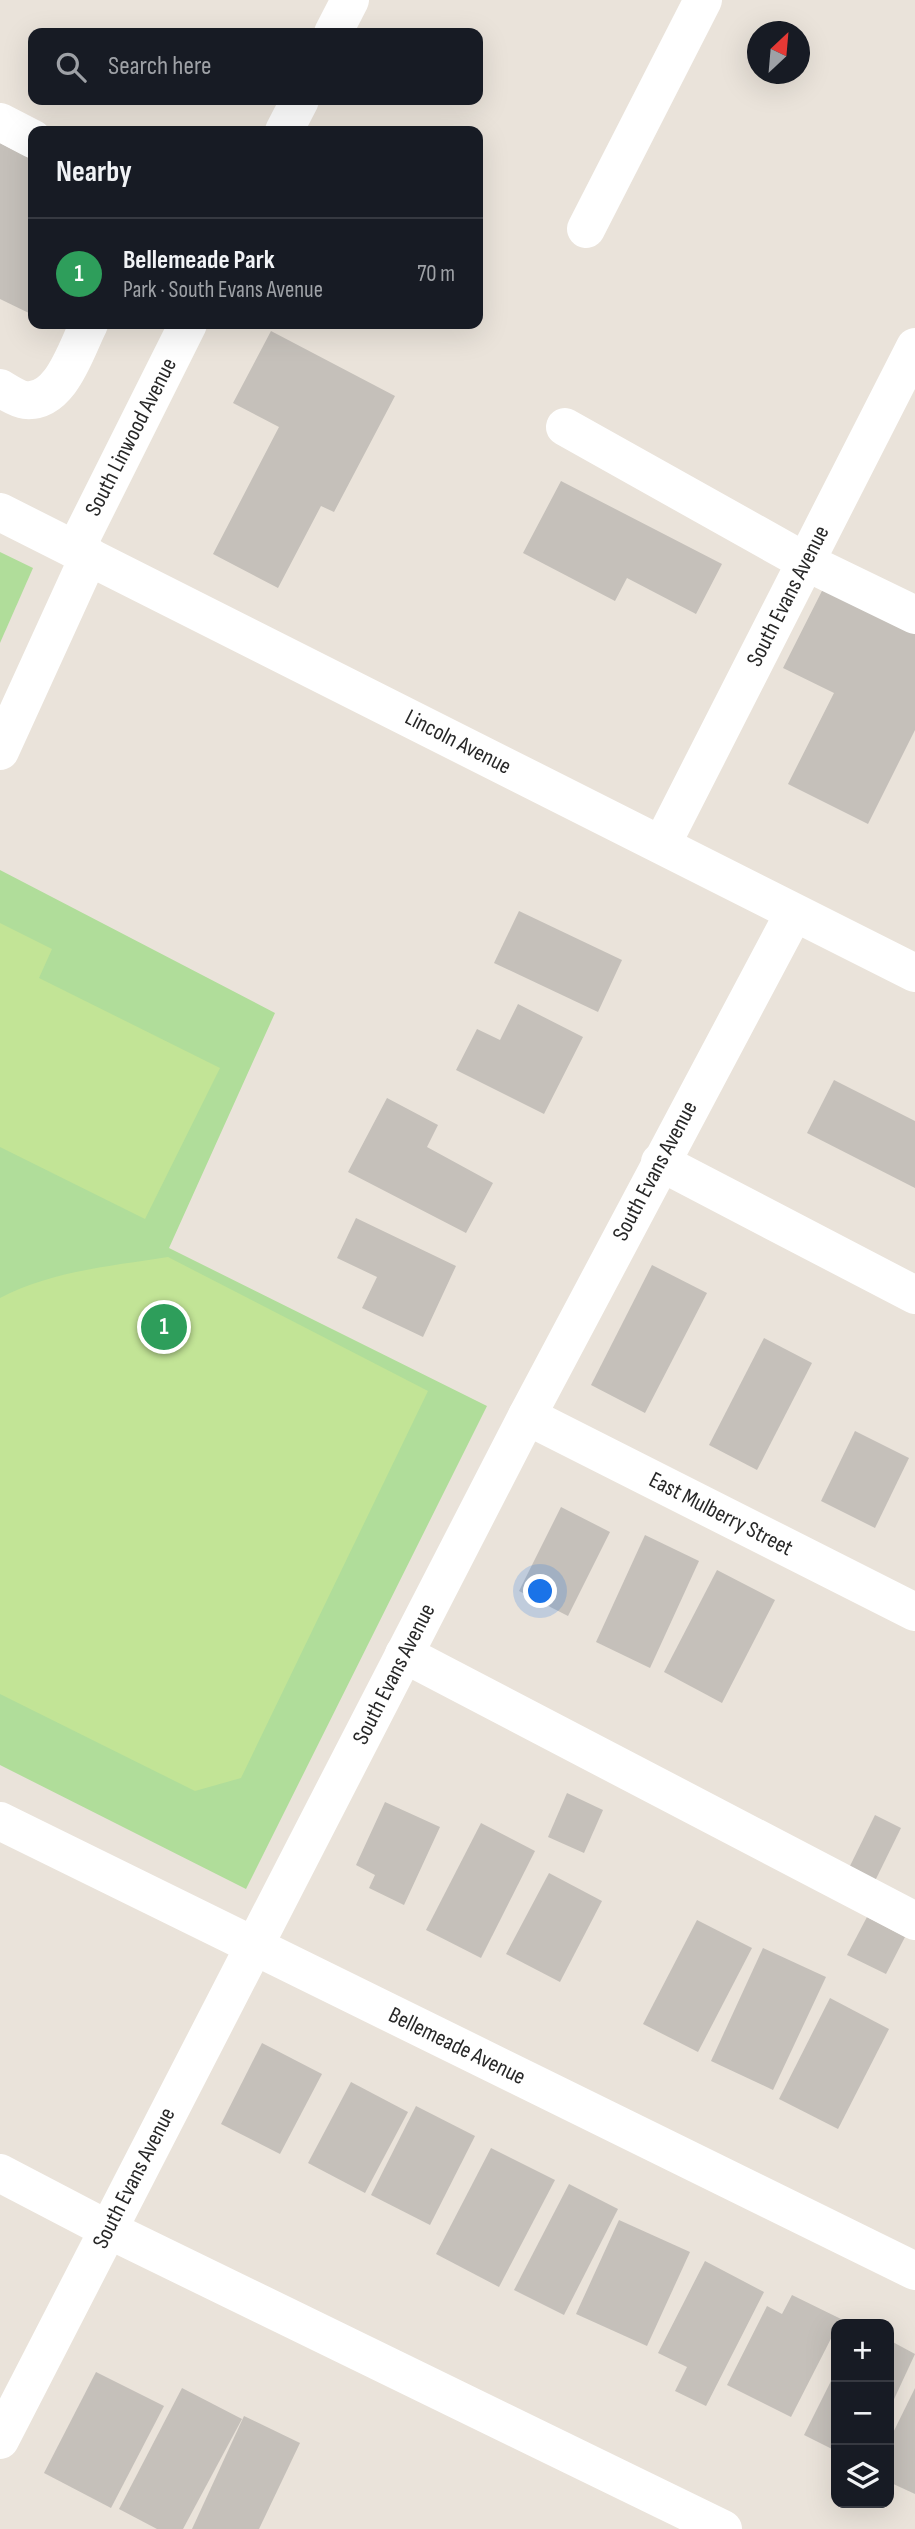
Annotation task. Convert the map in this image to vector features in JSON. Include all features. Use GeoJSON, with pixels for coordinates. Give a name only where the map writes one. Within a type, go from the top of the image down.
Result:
{"type":"FeatureCollection","features":[{"type":"Feature","properties":{"kind":"street"},"geometry":{"type":"LineString","coordinates":[[336,28],[350,0]]}},
{"type":"Feature","properties":{"kind":"street"},"geometry":{"type":"LineString","coordinates":[[586,229],[703,0]]}},
{"type":"Feature","properties":{"kind":"street"},"geometry":{"type":"LineString","coordinates":[[287,126],[297,105]]}},
{"type":"Feature","properties":{"kind":"street"},"geometry":{"type":"LineString","coordinates":[[0,122],[28,136]]}},
{"type":"Feature","properties":{"kind":"street"},"geometry":{"type":"LineString","coordinates":[[0,388],[24,400],[43,398],[58,386],[86,329]]}},
{"type":"Feature","properties":{"kind":"street","name":"South Linwood Avenue"},"geometry":{"type":"LineString","coordinates":[[0,751],[82,553],[186,329]]}},
{"type":"Feature","properties":{"kind":"street","name":"South Evans Avenue"},"geometry":{"type":"LineString","coordinates":[[662,844],[915,347]]}},
{"type":"Feature","properties":{"kind":"street"},"geometry":{"type":"LineString","coordinates":[[565,428],[806,562],[915,615]]}},
{"type":"Feature","properties":{"kind":"street","name":"Lincoln Avenue"},"geometry":{"type":"LineString","coordinates":[[0,512],[915,973]]}},
{"type":"Feature","properties":{"kind":"street","name":"South Evans Avenue"},"geometry":{"type":"LineString","coordinates":[[0,2440],[527,1416],[794,913]]}},
{"type":"Feature","properties":{"kind":"street"},"geometry":{"type":"LineString","coordinates":[[660,1162],[915,1295]]}},
{"type":"Feature","properties":{"kind":"street","name":"East Mulberry Street"},"geometry":{"type":"LineString","coordinates":[[527,1416],[915,1612]]}},
{"type":"Feature","properties":{"kind":"street"},"geometry":{"type":"LineString","coordinates":[[404,1654],[915,1922]]}},
{"type":"Feature","properties":{"kind":"street","name":"Bellemeade Avenue"},"geometry":{"type":"LineString","coordinates":[[0,1821],[915,2270]]}},
{"type":"Feature","properties":{"kind":"street"},"geometry":{"type":"LineString","coordinates":[[0,2173],[107,2230],[723,2529]]}},
{"type":"Feature","properties":{"kind":"green space"},"geometry":{"type":"Polygon","coordinates":[[[0,552],[33,568],[0,643],[0,552]]]}},
{"type":"Feature","properties":{"kind":"green space"},"geometry":{"type":"Polygon","coordinates":[[[0,870],[275,1013],[169,1248],[487,1406],[246,1889],[0,1765],[0,870]]]}},
{"type":"Feature","properties":{"kind":"green space"},"geometry":{"type":"Polygon","coordinates":[[[0,923],[52,949],[39,978],[220,1068],[145,1219],[0,1147],[0,923]]]}},
{"type":"Feature","properties":{"kind":"green space"},"geometry":{"type":"Polygon","coordinates":[[[168,1257],[428,1391],[241,1778],[195,1791],[0,1694],[0,1298],[40,1281],[168,1257]]]}},
{"type":"Feature","properties":{"kind":"building"},"geometry":{"type":"Polygon","coordinates":[[[0,143],[28,157],[28,313],[0,299],[0,143]]]}},
{"type":"Feature","properties":{"kind":"building"},"geometry":{"type":"Polygon","coordinates":[[[271,331],[395,396],[334,512],[321,506],[278,588],[213,554],[279,427],[233,403],[271,331]]]}},
{"type":"Feature","properties":{"kind":"building"},"geometry":{"type":"Polygon","coordinates":[[[561,481],[722,564],[696,614],[627,578],[615,601],[523,553],[561,481]]]}},
{"type":"Feature","properties":{"kind":"building"},"geometry":{"type":"Polygon","coordinates":[[[827,581],[915,625],[915,730],[868,824],[788,784],[834,693],[783,668],[827,581]]]}},
{"type":"Feature","properties":{"kind":"building"},"geometry":{"type":"Polygon","coordinates":[[[519,911],[622,960],[598,1012],[494,963],[519,911]]]}},
{"type":"Feature","properties":{"kind":"building"},"geometry":{"type":"Polygon","coordinates":[[[518,1004],[583,1037],[544,1114],[456,1070],[477,1029],[500,1040],[518,1004]]]}},
{"type":"Feature","properties":{"kind":"building"},"geometry":{"type":"Polygon","coordinates":[[[834,1080],[915,1121],[915,1188],[807,1133],[834,1080]]]}},
{"type":"Feature","properties":{"kind":"building"},"geometry":{"type":"Polygon","coordinates":[[[387,1098],[438,1125],[427,1147],[493,1183],[466,1233],[348,1172],[387,1098]]]}},
{"type":"Feature","properties":{"kind":"building"},"geometry":{"type":"Polygon","coordinates":[[[356,1218],[456,1266],[423,1337],[362,1308],[377,1277],[337,1258],[356,1218]]]}},
{"type":"Feature","properties":{"kind":"building"},"geometry":{"type":"Polygon","coordinates":[[[652,1265],[707,1293],[645,1413],[591,1385],[652,1265]]]}},
{"type":"Feature","properties":{"kind":"building"},"geometry":{"type":"Polygon","coordinates":[[[764,1338],[812,1363],[757,1470],[709,1445],[764,1338]]]}},
{"type":"Feature","properties":{"kind":"building"},"geometry":{"type":"Polygon","coordinates":[[[855,1431],[909,1458],[875,1528],[821,1501],[855,1431]]]}},
{"type":"Feature","properties":{"kind":"building"},"geometry":{"type":"Polygon","coordinates":[[[561,1507],[610,1532],[568,1616],[519,1591],[561,1507]]]}},
{"type":"Feature","properties":{"kind":"building"},"geometry":{"type":"Polygon","coordinates":[[[645,1535],[699,1561],[650,1668],[596,1642],[645,1535]]]}},
{"type":"Feature","properties":{"kind":"building"},"geometry":{"type":"Polygon","coordinates":[[[717,1570],[775,1600],[722,1703],[664,1672],[717,1570]]]}},
{"type":"Feature","properties":{"kind":"building"},"geometry":{"type":"Polygon","coordinates":[[[567,1793],[603,1810],[584,1853],[548,1837],[567,1793]]]}},
{"type":"Feature","properties":{"kind":"building"},"geometry":{"type":"Polygon","coordinates":[[[385,1802],[440,1827],[404,1905],[369,1888],[375,1875],[356,1865],[385,1802]]]}},
{"type":"Feature","properties":{"kind":"building"},"geometry":{"type":"Polygon","coordinates":[[[875,1815],[901,1828],[874,1883],[848,1870],[875,1815]]]}},
{"type":"Feature","properties":{"kind":"building"},"geometry":{"type":"Polygon","coordinates":[[[481,1823],[535,1851],[481,1958],[426,1930],[481,1823]]]}},
{"type":"Feature","properties":{"kind":"building"},"geometry":{"type":"Polygon","coordinates":[[[549,1873],[602,1901],[560,1982],[506,1954],[549,1873]]]}},
{"type":"Feature","properties":{"kind":"building"},"geometry":{"type":"Polygon","coordinates":[[[867,1917],[905,1937],[886,1974],[847,1955],[867,1917]]]}},
{"type":"Feature","properties":{"kind":"building"},"geometry":{"type":"Polygon","coordinates":[[[697,1920],[752,1948],[698,2052],[643,2024],[697,1920]]]}},
{"type":"Feature","properties":{"kind":"building"},"geometry":{"type":"Polygon","coordinates":[[[763,1948],[826,1977],[773,2090],[711,2061],[763,1948]]]}},
{"type":"Feature","properties":{"kind":"building"},"geometry":{"type":"Polygon","coordinates":[[[830,1998],[889,2029],[838,2129],[779,2099],[830,1998]]]}},
{"type":"Feature","properties":{"kind":"building"},"geometry":{"type":"Polygon","coordinates":[[[262,2043],[322,2074],[280,2154],[221,2124],[262,2043]]]}},
{"type":"Feature","properties":{"kind":"building"},"geometry":{"type":"Polygon","coordinates":[[[351,2082],[408,2112],[365,2193],[308,2163],[351,2082]]]}},
{"type":"Feature","properties":{"kind":"building"},"geometry":{"type":"Polygon","coordinates":[[[416,2106],[475,2136],[430,2225],[371,2195],[416,2106]]]}},
{"type":"Feature","properties":{"kind":"building"},"geometry":{"type":"Polygon","coordinates":[[[491,2148],[555,2180],[499,2287],[436,2254],[491,2148]]]}},
{"type":"Feature","properties":{"kind":"building"},"geometry":{"type":"Polygon","coordinates":[[[569,2184],[618,2209],[564,2315],[514,2290],[569,2184]]]}},
{"type":"Feature","properties":{"kind":"building"},"geometry":{"type":"Polygon","coordinates":[[[619,2220],[690,2252],[647,2346],[576,2314],[619,2220]]]}},
{"type":"Feature","properties":{"kind":"building"},"geometry":{"type":"Polygon","coordinates":[[[705,2261],[764,2292],[706,2406],[675,2391],[687,2367],[658,2353],[705,2261]]]}},
{"type":"Feature","properties":{"kind":"building"},"geometry":{"type":"Polygon","coordinates":[[[792,2295],[841,2319],[831,2319],[831,2339],[791,2417],[727,2385],[767,2306],[782,2314],[792,2295]]]}},
{"type":"Feature","properties":{"kind":"building"},"geometry":{"type":"Polygon","coordinates":[[[894,2343],[915,2354],[894,2399],[894,2343]]]}},
{"type":"Feature","properties":{"kind":"building"},"geometry":{"type":"Polygon","coordinates":[[[96,2372],[164,2406],[111,2508],[44,2473],[96,2372]]]}},
{"type":"Feature","properties":{"kind":"building"},"geometry":{"type":"Polygon","coordinates":[[[831,2381],[831,2448],[804,2435],[831,2381]]]}},
{"type":"Feature","properties":{"kind":"building"},"geometry":{"type":"Polygon","coordinates":[[[182,2388],[242,2419],[183,2529],[157,2529],[119,2509],[182,2388]]]}},
{"type":"Feature","properties":{"kind":"building"},"geometry":{"type":"Polygon","coordinates":[[[915,2388],[915,2494],[894,2484],[894,2431],[915,2388]]]}},
{"type":"Feature","properties":{"kind":"building"},"geometry":{"type":"Polygon","coordinates":[[[244,2416],[300,2443],[259,2529],[192,2529],[244,2416]]]}},
{"type":"Feature","properties":{"kind":"place","name":"Bellemeade Park"},"geometry":{"type":"Point","coordinates":[164,1327]}}]}
